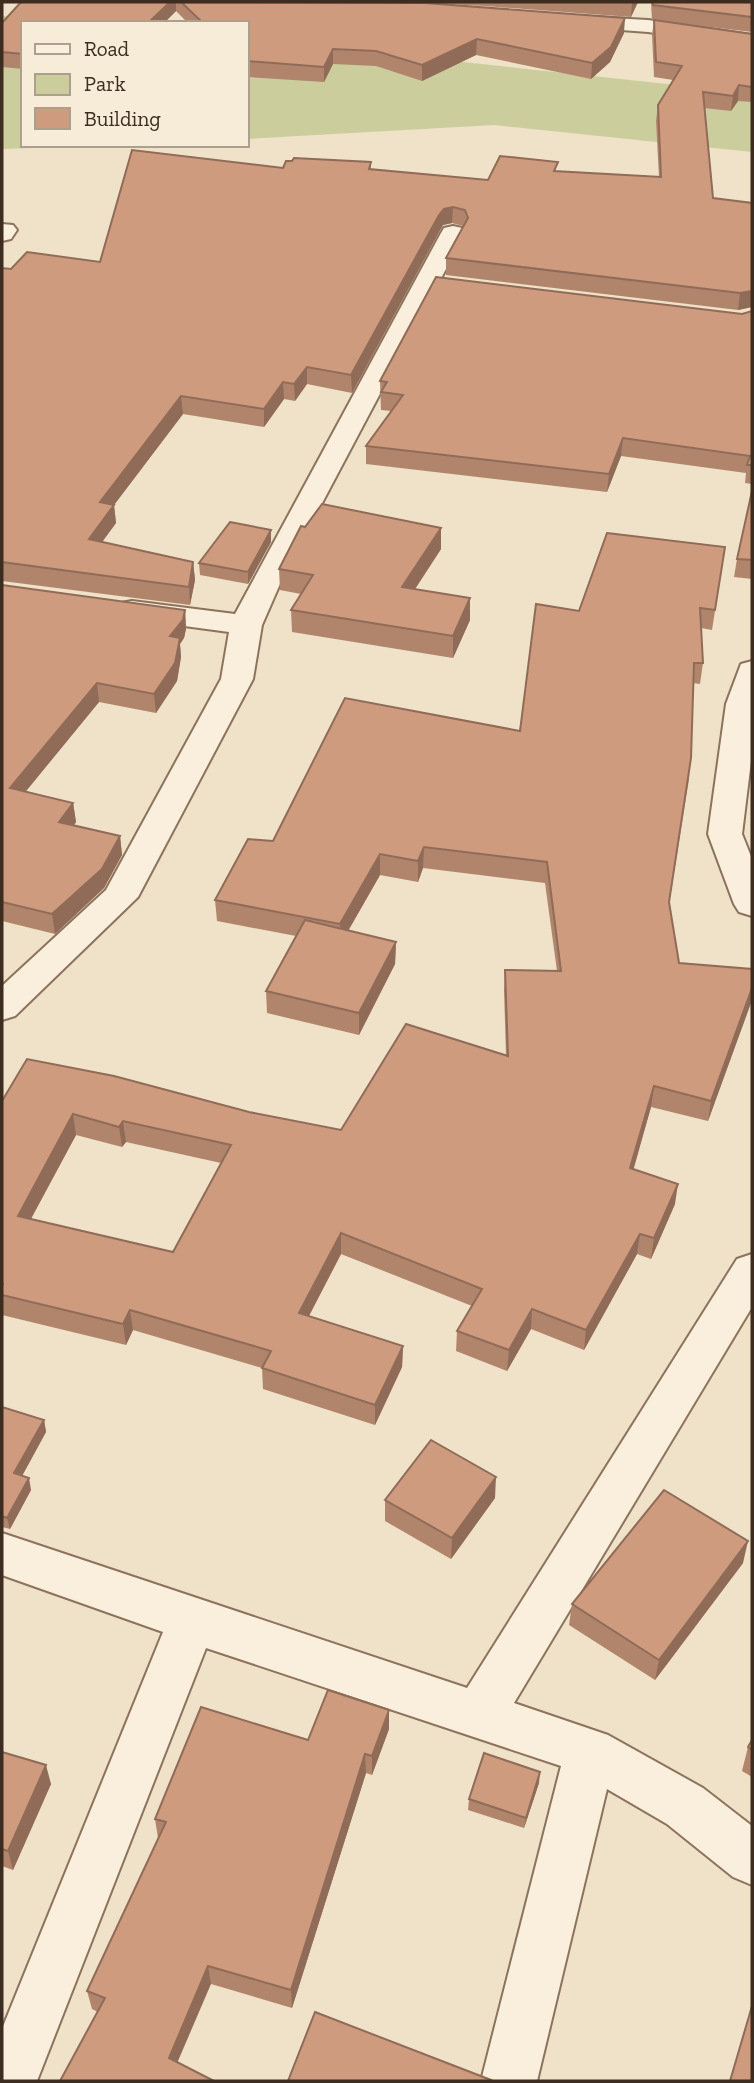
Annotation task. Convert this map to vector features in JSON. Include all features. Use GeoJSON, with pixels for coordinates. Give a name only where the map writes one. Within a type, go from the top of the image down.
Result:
{"type":"FeatureCollection","features":[{"type":"Feature","properties":{"kind":"street"},"geometry":{"type":"LineString","coordinates":[[555,21],[648,26],[752,41]]}},
{"type":"Feature","properties":{"kind":"street"},"geometry":{"type":"LineString","coordinates":[[2,1007],[120,897],[237,679],[246,625],[268,577],[442,285],[453,233]]}},
{"type":"Feature","properties":{"kind":"street"},"geometry":{"type":"LineString","coordinates":[[97,605],[246,625]]}},
{"type":"Feature","properties":{"kind":"street"},"geometry":{"type":"LineString","coordinates":[[752,671],[742,704],[725,834],[752,904]]}},
{"type":"Feature","properties":{"kind":"street"},"geometry":{"type":"LineString","coordinates":[[478,1716],[752,1271]]}},
{"type":"Feature","properties":{"kind":"street"},"geometry":{"type":"LineString","coordinates":[[2,1554],[192,1621],[590,1752],[685,1806],[752,1859]]}},
{"type":"Feature","properties":{"kind":"street"},"geometry":{"type":"LineString","coordinates":[[9,2081],[192,1621]]}},
{"type":"Feature","properties":{"kind":"street"},"geometry":{"type":"LineString","coordinates":[[509,2081],[590,1752]]}},
{"type":"Feature","properties":{"kind":"green space"},"geometry":{"type":"Polygon","coordinates":[[[2,16],[21,17],[21,147],[64,147],[2,149],[2,16]]]}},
{"type":"Feature","properties":{"kind":"green space"},"geometry":{"type":"Polygon","coordinates":[[[248,39],[752,93],[752,152],[494,125],[248,139],[248,39]]]}},
{"type":"Feature","properties":{"kind":"building"},"geometry":{"type":"Polygon","coordinates":[[[21,2],[170,2],[150,21],[21,21],[21,54],[2,52],[2,23],[21,2]]]}},
{"type":"Feature","properties":{"kind":"building"},"geometry":{"type":"Polygon","coordinates":[[[181,2],[425,3],[625,18],[611,47],[592,63],[477,39],[422,65],[376,51],[333,49],[324,67],[248,61],[248,21],[201,21],[181,2]]]}},
{"type":"Feature","properties":{"kind":"building"},"geometry":{"type":"Polygon","coordinates":[[[653,2],[752,2],[752,17],[653,5],[653,2]]]}},
{"type":"Feature","properties":{"kind":"building"},"geometry":{"type":"Polygon","coordinates":[[[654,20],[752,34],[752,87],[739,85],[733,96],[703,92],[713,198],[752,203],[752,291],[740,293],[446,258],[468,218],[465,210],[453,207],[444,209],[351,375],[307,367],[294,384],[283,382],[264,409],[181,396],[100,502],[114,505],[89,539],[193,562],[189,587],[2,562],[2,268],[11,269],[27,252],[100,262],[132,150],[283,168],[286,161],[292,161],[294,158],[371,162],[369,169],[488,180],[500,156],[558,162],[554,171],[661,177],[658,105],[682,66],[656,62],[654,20]]]}},
{"type":"Feature","properties":{"kind":"building"},"geometry":{"type":"Polygon","coordinates":[[[436,277],[742,314],[752,311],[752,465],[747,465],[750,456],[623,438],[609,474],[366,446],[403,395],[381,392],[387,382],[380,381],[436,277]]]}},
{"type":"Feature","properties":{"kind":"building"},"geometry":{"type":"Polygon","coordinates":[[[752,491],[752,560],[737,559],[752,491]]]}},
{"type":"Feature","properties":{"kind":"building"},"geometry":{"type":"Polygon","coordinates":[[[322,504],[441,528],[402,587],[470,598],[453,636],[291,610],[313,575],[279,569],[301,526],[305,527],[322,504]]]}},
{"type":"Feature","properties":{"kind":"building"},"geometry":{"type":"Polygon","coordinates":[[[230,522],[271,530],[248,572],[199,563],[230,522]]]}},
{"type":"Feature","properties":{"kind":"building"},"geometry":{"type":"Polygon","coordinates":[[[607,533],[725,547],[715,610],[700,608],[703,663],[694,663],[691,758],[669,902],[679,963],[752,969],[752,988],[711,1101],[654,1086],[630,1168],[678,1184],[654,1238],[640,1234],[586,1330],[532,1309],[509,1350],[457,1331],[482,1289],[341,1233],[299,1313],[403,1346],[375,1405],[262,1368],[271,1351],[130,1310],[123,1324],[2,1295],[2,1101],[27,1059],[114,1076],[249,1112],[341,1130],[406,1024],[508,1056],[505,970],[561,971],[547,862],[424,847],[418,861],[380,854],[340,924],[215,900],[248,839],[273,841],[345,698],[520,731],[536,604],[579,611],[607,533]],[[73,1114],[18,1216],[173,1252],[231,1145],[123,1121],[119,1127],[73,1114]]]}},
{"type":"Feature","properties":{"kind":"building"},"geometry":{"type":"Polygon","coordinates":[[[2,585],[185,610],[183,620],[170,636],[180,638],[175,663],[154,694],[97,683],[10,788],[73,803],[59,822],[120,836],[102,869],[52,914],[2,902],[2,585]]]}},
{"type":"Feature","properties":{"kind":"building"},"geometry":{"type":"Polygon","coordinates":[[[305,920],[396,942],[359,1013],[266,991],[305,920]]]}},
{"type":"Feature","properties":{"kind":"building"},"geometry":{"type":"Polygon","coordinates":[[[2,1407],[44,1420],[14,1473],[29,1478],[7,1518],[2,1516],[2,1407]]]}},
{"type":"Feature","properties":{"kind":"building"},"geometry":{"type":"Polygon","coordinates":[[[431,1440],[496,1477],[452,1538],[385,1500],[431,1440]]]}},
{"type":"Feature","properties":{"kind":"building"},"geometry":{"type":"Polygon","coordinates":[[[664,1490],[748,1541],[659,1660],[572,1604],[664,1490]]]}},
{"type":"Feature","properties":{"kind":"building"},"geometry":{"type":"Polygon","coordinates":[[[328,1690],[389,1710],[372,1756],[365,1754],[291,1990],[208,1966],[169,2058],[214,2081],[60,2081],[105,1998],[87,1991],[166,1822],[155,1819],[201,1707],[308,1740],[328,1690]]]}},
{"type":"Feature","properties":{"kind":"building"},"geometry":{"type":"Polygon","coordinates":[[[2,1752],[46,1765],[8,1851],[2,1849],[2,1752]]]}},
{"type":"Feature","properties":{"kind":"building"},"geometry":{"type":"Polygon","coordinates":[[[484,1753],[540,1772],[526,1818],[469,1799],[484,1753]]]}},
{"type":"Feature","properties":{"kind":"building"},"geometry":{"type":"Polygon","coordinates":[[[752,2006],[752,2081],[730,2081],[752,2006]]]}},
{"type":"Feature","properties":{"kind":"building"},"geometry":{"type":"Polygon","coordinates":[[[315,2012],[491,2080],[288,2081],[315,2012]]]}}]}
